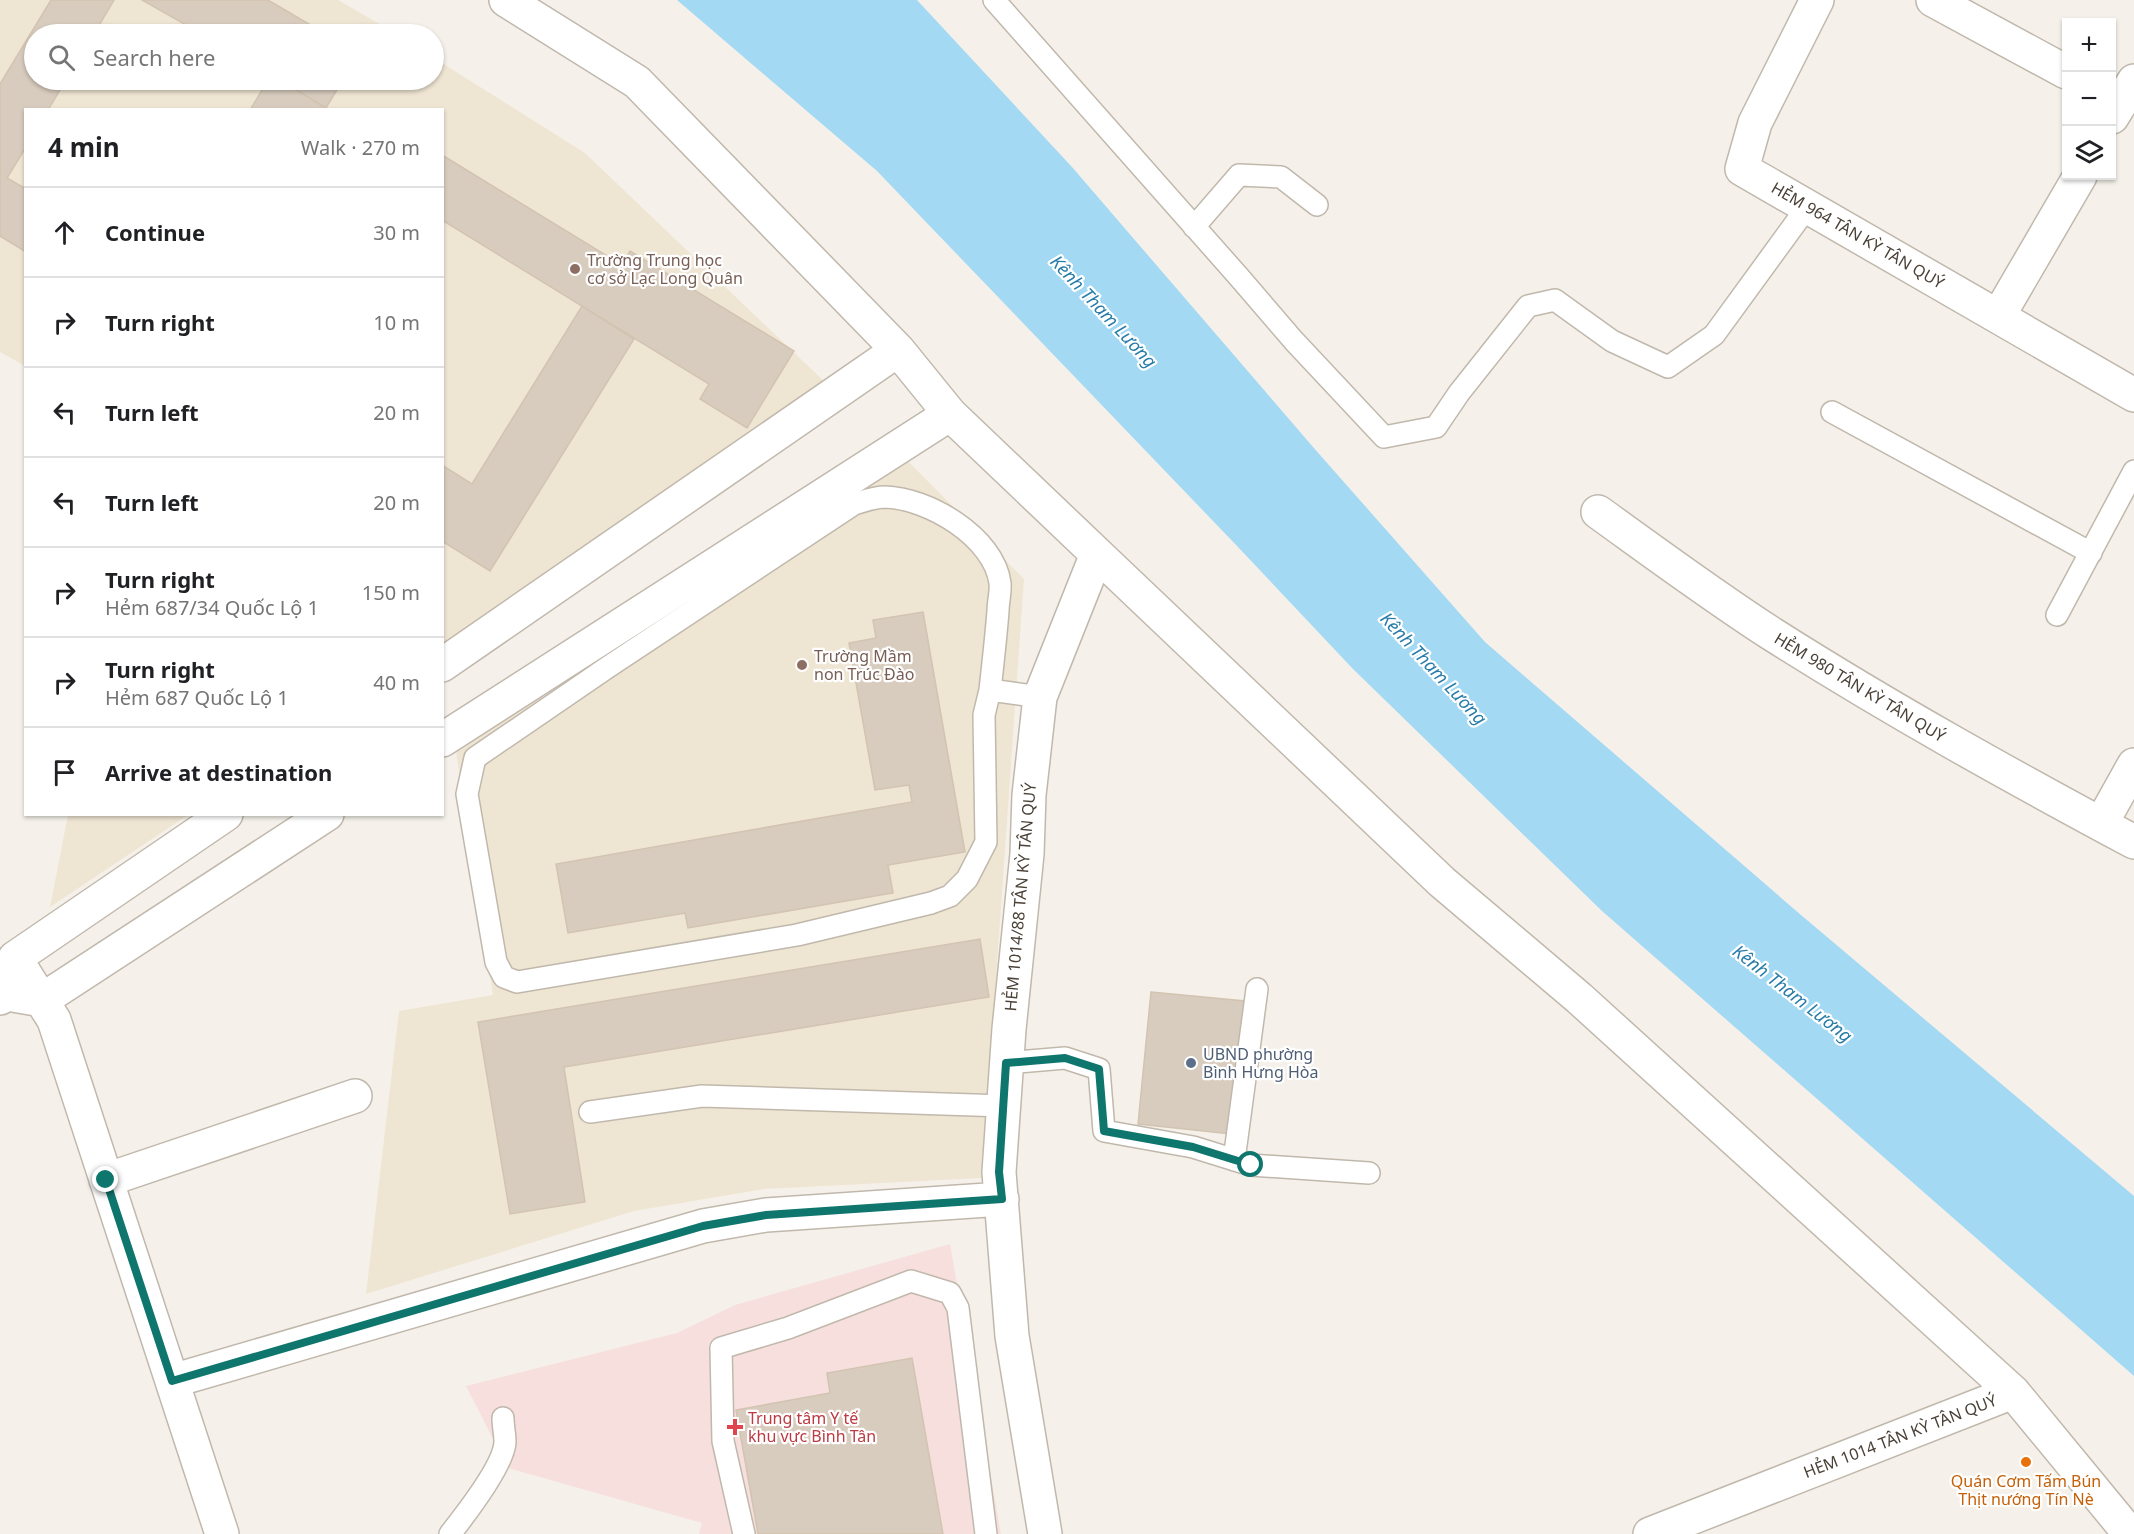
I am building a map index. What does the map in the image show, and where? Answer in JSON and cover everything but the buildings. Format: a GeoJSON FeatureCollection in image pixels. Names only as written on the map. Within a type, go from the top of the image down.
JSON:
{"type":"FeatureCollection","features":[{"type":"Feature","properties":{"kind":"street"},"geometry":{"type":"LineString","coordinates":[[506,0],[637,82],[898,350],[950,414],[1097,554],[1442,882],[1579,998],[2013,1392]]}},
{"type":"Feature","properties":{"kind":"street","name":"HẺM 964 TÂN KỲ TÂN QUÝ"},"geometry":{"type":"LineString","coordinates":[[1817,0],[1755,123],[1742,169],[1999,315],[2134,395]]}},
{"type":"Feature","properties":{"kind":"street"},"geometry":{"type":"LineString","coordinates":[[1933,0],[2062,69]]}},
{"type":"Feature","properties":{"kind":"street"},"geometry":{"type":"LineString","coordinates":[[1999,315],[2078,180]]}},
{"type":"Feature","properties":{"kind":"street"},"geometry":{"type":"LineString","coordinates":[[444,664],[898,350]]}},
{"type":"Feature","properties":{"kind":"street"},"geometry":{"type":"LineString","coordinates":[[444,739],[950,414]]}},
{"type":"Feature","properties":{"kind":"street","name":"HẺM 980 TÂN KỲ TÂN QUÝ"},"geometry":{"type":"LineString","coordinates":[[1598,512],[1676,569],[1781,640],[1922,726],[2134,842]]}},
{"type":"Feature","properties":{"kind":"street","name":"HẺM 1014/88 TÂN KỲ TÂN QUÝ"},"geometry":{"type":"LineString","coordinates":[[1045,1534],[1012,1336],[999,1172],[1006,1063],[1027,854],[1029,795],[1040,697],[1097,554]]}},
{"type":"Feature","properties":{"kind":"street"},"geometry":{"type":"LineString","coordinates":[[2101,824],[2134,765]]}},
{"type":"Feature","properties":{"kind":"street"},"geometry":{"type":"LineString","coordinates":[[223,816],[15,958],[4,996],[42,1000],[324,816]]}},
{"type":"Feature","properties":{"kind":"street"},"geometry":{"type":"LineString","coordinates":[[142,872],[173,914]]}},
{"type":"Feature","properties":{"kind":"street"},"geometry":{"type":"LineString","coordinates":[[15,958],[54,1020],[222,1534]]}},
{"type":"Feature","properties":{"kind":"street"},"geometry":{"type":"LineString","coordinates":[[106,1180],[355,1095]]}},
{"type":"Feature","properties":{"kind":"street"},"geometry":{"type":"LineString","coordinates":[[172,1381],[703,1226],[766,1215],[1002,1199]]}},
{"type":"Feature","properties":{"kind":"street","name":"HẺM 1014 TÂN KỲ TÂN QUÝ"},"geometry":{"type":"LineString","coordinates":[[1650,1534],[2013,1392],[2130,1534]]}},
{"type":"Feature","properties":{"kind":"lane"},"geometry":{"type":"LineString","coordinates":[[994,0],[1194,226],[1293,342],[1384,437],[1436,428],[1459,393],[1528,306],[1555,300],[1612,341],[1668,368],[1714,335],[1808,206]]}},
{"type":"Feature","properties":{"kind":"lane"},"geometry":{"type":"LineString","coordinates":[[1194,226],[1239,176],[1281,177],[1317,205]]}},
{"type":"Feature","properties":{"kind":"lane"},"geometry":{"type":"LineString","coordinates":[[1832,412],[2091,553]]}},
{"type":"Feature","properties":{"kind":"lane"},"geometry":{"type":"LineString","coordinates":[[2057,615],[2134,471]]}},
{"type":"Feature","properties":{"kind":"lane"},"geometry":{"type":"LineString","coordinates":[[886,497],[922,504],[954,521],[983,547],[1000,583],[990,690],[984,715],[986,842],[967,879],[950,896],[931,903],[797,935],[518,982],[504,976],[496,962],[467,794],[475,758],[854,504],[873,498],[886,497]]}},
{"type":"Feature","properties":{"kind":"lane"},"geometry":{"type":"LineString","coordinates":[[990,690],[1040,697]]}},
{"type":"Feature","properties":{"kind":"lane"},"geometry":{"type":"LineString","coordinates":[[1234,1160],[1257,989]]}},
{"type":"Feature","properties":{"kind":"lane"},"geometry":{"type":"LineString","coordinates":[[1006,1063],[1065,1058],[1099,1069],[1104,1131],[1193,1147],[1251,1165],[1369,1173]]}},
{"type":"Feature","properties":{"kind":"lane"},"geometry":{"type":"LineString","coordinates":[[590,1112],[702,1096],[1004,1106]]}},
{"type":"Feature","properties":{"kind":"lane"},"geometry":{"type":"LineString","coordinates":[[744,1534],[723,1441],[721,1348],[788,1328],[911,1281],[950,1293],[958,1308],[986,1534]]}},
{"type":"Feature","properties":{"kind":"lane"},"geometry":{"type":"LineString","coordinates":[[450,1534],[501,1458],[505,1443],[503,1418]]}},
{"type":"Feature","properties":{"kind":"shaded area","name":"Trường Trung học cơ sở Lạc Long Quân"},"geometry":{"type":"Polygon","coordinates":[[[0,0],[338,0],[380,24],[24,24],[24,90],[444,90],[444,64],[585,153],[828,385],[444,642],[444,108],[24,108],[24,365],[0,352],[0,0]]]}},
{"type":"Feature","properties":{"kind":"shaded area"},"geometry":{"type":"Polygon","coordinates":[[[901,454],[1024,579],[982,1178],[764,1189],[634,1211],[366,1294],[399,1011],[493,995],[456,751],[901,454]]]}},
{"type":"Feature","properties":{"kind":"shaded area"},"geometry":{"type":"Polygon","coordinates":[[[68,816],[186,816],[50,907],[68,816]]]}},
{"type":"Feature","properties":{"kind":"shaded area","name":"Trung tâm Y tế khu vực Bình Tân"},"geometry":{"type":"Polygon","coordinates":[[[950,1244],[1001,1534],[699,1534],[702,1523],[508,1468],[466,1386],[677,1333],[735,1305],[950,1244]]]}},
{"type":"Feature","properties":{"kind":"water","name":"Kênh Tham Lương"},"geometry":{"type":"Polygon","coordinates":[[[677,0],[917,0],[1072,167],[1313,447],[1485,642],[1801,915],[2134,1196],[2134,1376],[1602,911],[1353,669],[877,171],[677,0]]]}},
{"type":"Feature","properties":{"kind":"place","name":"Trường Trung học cơ sở Lạc Long Quân"},"geometry":{"type":"Point","coordinates":[575,269]}},
{"type":"Feature","properties":{"kind":"place","name":"Trường Mầm non Trúc Đào"},"geometry":{"type":"Point","coordinates":[802,665]}},
{"type":"Feature","properties":{"kind":"place","name":"UBND phường Bình Hưng Hòa"},"geometry":{"type":"Point","coordinates":[1191,1063]}},
{"type":"Feature","properties":{"kind":"place","name":"Trung tâm Y tế khu vực Bình Tân"},"geometry":{"type":"Point","coordinates":[735,1427]}},
{"type":"Feature","properties":{"kind":"place","name":"Quán Cơm Tấm Bún Thịt nướng Tín Nè"},"geometry":{"type":"Point","coordinates":[2026,1462]}},
{"type":"Feature","properties":{"kind":"route"},"geometry":{"type":"LineString","coordinates":[[106,1180],[172,1381],[703,1226],[766,1215],[1002,1199],[999,1172],[1006,1063],[1065,1058],[1099,1069],[1104,1131],[1193,1147],[1251,1165]]}}]}
